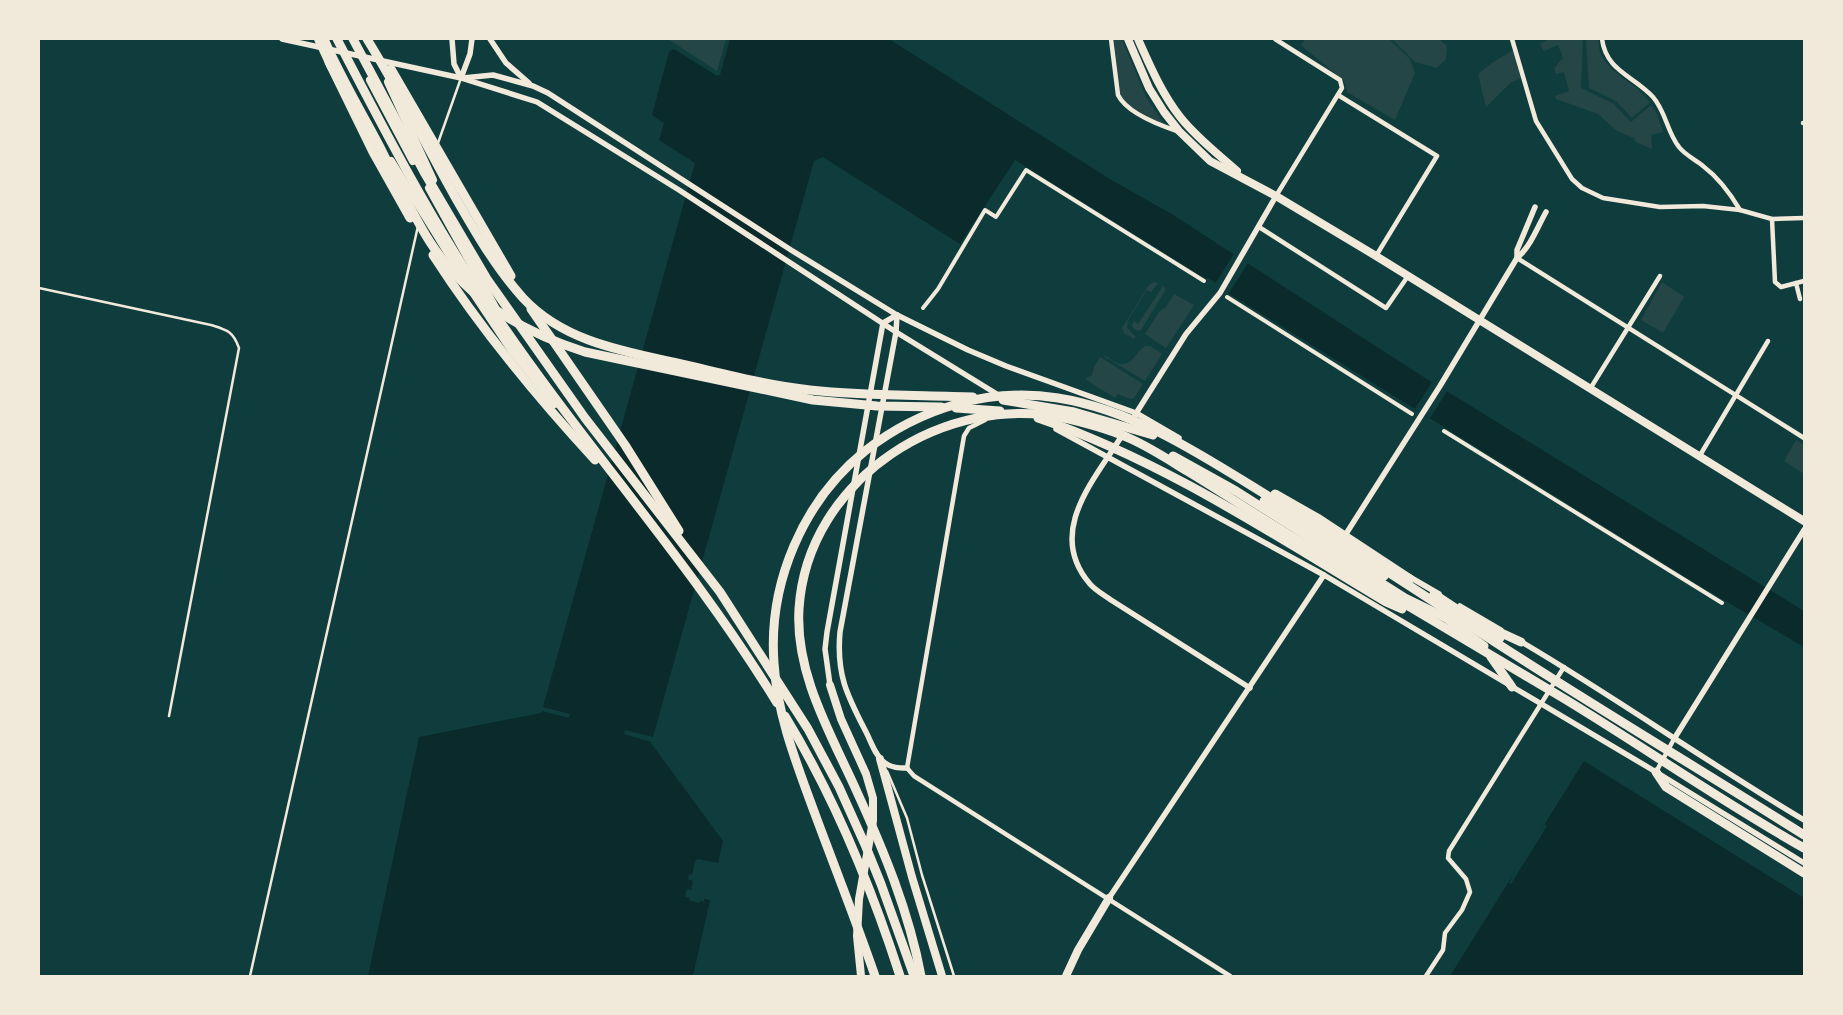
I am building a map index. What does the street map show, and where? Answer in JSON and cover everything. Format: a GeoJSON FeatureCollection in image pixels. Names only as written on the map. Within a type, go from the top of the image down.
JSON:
{"type":"FeatureCollection","features":[{"type":"Feature","properties":{"kind":"highway"},"geometry":{"type":"LineString","coordinates":[[324,39],[414,214],[431,243],[453,272],[473,292],[504,316],[530,331],[585,352],[813,400],[869,405],[990,409],[1038,418],[1120,450],[1190,486],[1386,602],[1452,632]]}},
{"type":"Feature","properties":{"kind":"highway"},"geometry":{"type":"LineString","coordinates":[[337,39],[409,175],[475,285],[533,370],[740,645],[768,689],[808,756],[842,824],[879,913],[899,976]]}},
{"type":"Feature","properties":{"kind":"highway"},"geometry":{"type":"LineString","coordinates":[[353,39],[424,172],[492,287],[585,418],[720,592],[769,666],[822,755],[866,847],[882,884],[914,976]]}},
{"type":"Feature","properties":{"kind":"highway"},"geometry":{"type":"LineString","coordinates":[[368,39],[461,208],[496,265],[524,299],[541,314],[563,328],[586,340],[626,352],[773,384],[844,393],[988,398],[1026,403],[1074,412],[1151,434],[1186,447],[1232,469],[1319,520],[1482,625],[1533,665]]}},
{"type":"Feature","properties":{"kind":"highway"},"geometry":{"type":"LineString","coordinates":[[373,39],[539,323],[625,445],[700,565]]}},
{"type":"Feature","properties":{"kind":"highway"},"geometry":{"type":"LineString","coordinates":[[328,62],[394,193],[457,291],[501,350],[562,424],[631,498]]}},
{"type":"Feature","properties":{"kind":"highway"},"geometry":{"type":"LineString","coordinates":[[875,976],[791,749],[780,704],[774,664],[774,623],[779,594],[793,548],[821,497],[854,461],[887,435],[936,410],[973,400],[1026,395],[1074,401],[1117,414],[1162,435],[1225,469],[1804,835]]}},
{"type":"Feature","properties":{"kind":"highway"},"geometry":{"type":"LineString","coordinates":[[920,976],[910,930],[882,849],[823,717],[807,675],[800,643],[798,611],[810,554],[833,510],[866,473],[893,452],[938,429],[955,422],[990,415],[1032,414],[1070,419],[1134,440],[1182,460],[1236,491],[1405,598],[1446,618],[1482,644],[1512,688]]}},
{"type":"Feature","properties":{"kind":"highway"},"geometry":{"type":"LineString","coordinates":[[1117,414],[1174,445],[1410,592],[1522,642]]}},
{"type":"Feature","properties":{"kind":"highway"},"geometry":{"type":"LineString","coordinates":[[1134,440],[1228,495],[1299,541],[1563,698],[1804,848]]}},
{"type":"Feature","properties":{"kind":"highway"},"geometry":{"type":"LineString","coordinates":[[1656,772],[1666,786],[1804,873]]}},
{"type":"Feature","properties":{"kind":"main road"},"geometry":{"type":"LineString","coordinates":[[318,39],[328,62],[493,324],[532,377],[563,413]]}},
{"type":"Feature","properties":{"kind":"main road"},"geometry":{"type":"LineString","coordinates":[[341,39],[405,159],[491,311],[512,344],[712,611],[742,653],[789,727],[849,846],[899,976]]}},
{"type":"Feature","properties":{"kind":"main road"},"geometry":{"type":"LineString","coordinates":[[349,39],[406,148],[472,267],[517,342],[723,616],[794,725],[829,790],[854,844],[880,908],[899,976]]}},
{"type":"Feature","properties":{"kind":"main road"},"geometry":{"type":"LineString","coordinates":[[368,39],[472,267]]}},
{"type":"Feature","properties":{"kind":"main road"},"geometry":{"type":"LineString","coordinates":[[1128,39],[1149,88],[1179,131],[1210,161],[1276,196],[1376,256],[1804,521]]}},
{"type":"Feature","properties":{"kind":"main road"},"geometry":{"type":"LineString","coordinates":[[1138,39],[1153,73],[1181,118],[1199,138],[1247,180]]}},
{"type":"Feature","properties":{"kind":"main road"},"geometry":{"type":"LineString","coordinates":[[830,685],[841,719],[870,786],[874,810],[859,899],[857,936],[861,976]]}},
{"type":"Feature","properties":{"kind":"main road"},"geometry":{"type":"LineString","coordinates":[[880,759],[912,877],[942,976]]}},
{"type":"Feature","properties":{"kind":"main road"},"geometry":{"type":"LineString","coordinates":[[1066,976],[1087,933],[1109,898]]}},
{"type":"Feature","properties":{"kind":"street"},"geometry":{"type":"LineString","coordinates":[[282,39],[461,78],[538,102],[679,190],[896,332],[1010,402],[1108,458],[1324,575],[1656,772],[1804,863]]}},
{"type":"Feature","properties":{"kind":"street"},"geometry":{"type":"LineString","coordinates":[[452,39],[454,64],[461,78]]}},
{"type":"Feature","properties":{"kind":"street"},"geometry":{"type":"LineString","coordinates":[[461,78],[470,54],[472,39]]}},
{"type":"Feature","properties":{"kind":"street"},"geometry":{"type":"LineString","coordinates":[[490,39],[506,63],[533,86]]}},
{"type":"Feature","properties":{"kind":"street"},"geometry":{"type":"LineString","coordinates":[[1111,39],[1118,95],[1121,101],[1125,106],[1158,124],[1179,131]]}},
{"type":"Feature","properties":{"kind":"street"},"geometry":{"type":"LineString","coordinates":[[1250,688],[1091,586],[1079,570],[1073,552],[1072,538],[1074,518],[1081,500],[1186,334],[1222,289],[1342,88],[1340,80],[1275,39]]}},
{"type":"Feature","properties":{"kind":"street"},"geometry":{"type":"LineString","coordinates":[[1512,39],[1536,121],[1577,185],[1603,198],[1660,207],[1703,206],[1740,210],[1772,219],[1804,218]]}},
{"type":"Feature","properties":{"kind":"street"},"geometry":{"type":"LineString","coordinates":[[1602,39],[1604,52],[1611,62],[1654,98],[1661,108],[1674,141],[1681,150],[1723,184],[1740,210]]}},
{"type":"Feature","properties":{"kind":"street"},"geometry":{"type":"LineString","coordinates":[[461,78],[493,75],[533,86],[560,100],[791,250],[897,314],[968,350],[1006,366],[1136,413],[1343,539],[1564,667],[1674,739],[1804,820]]}},
{"type":"Feature","properties":{"kind":"street"},"geometry":{"type":"LineString","coordinates":[[1338,95],[1437,156],[1376,256]]}},
{"type":"Feature","properties":{"kind":"street"},"geometry":{"type":"LineString","coordinates":[[923,308],[938,289],[985,210],[996,217],[1026,170],[1204,281]]}},
{"type":"Feature","properties":{"kind":"street"},"geometry":{"type":"LineString","coordinates":[[1516,258],[1517,250],[1535,207]]}},
{"type":"Feature","properties":{"kind":"street"},"geometry":{"type":"LineString","coordinates":[[1343,539],[1423,414],[1516,258],[1524,252],[1531,241],[1546,212]]}},
{"type":"Feature","properties":{"kind":"street"},"geometry":{"type":"LineString","coordinates":[[1772,219],[1775,282],[1781,286],[1804,281]]}},
{"type":"Feature","properties":{"kind":"street"},"geometry":{"type":"LineString","coordinates":[[1259,227],[1386,308],[1408,276]]}},
{"type":"Feature","properties":{"kind":"street"},"geometry":{"type":"LineString","coordinates":[[1516,258],[1804,438]]}},
{"type":"Feature","properties":{"kind":"street"},"geometry":{"type":"LineString","coordinates":[[1590,389],[1660,276]]}},
{"type":"Feature","properties":{"kind":"street"},"geometry":{"type":"LineString","coordinates":[[1796,283],[1800,299]]}},
{"type":"Feature","properties":{"kind":"street"},"geometry":{"type":"LineString","coordinates":[[1227,297],[1412,414]]}},
{"type":"Feature","properties":{"kind":"street"},"geometry":{"type":"LineString","coordinates":[[830,685],[825,649],[827,632],[883,323],[897,314]]}},
{"type":"Feature","properties":{"kind":"street"},"geometry":{"type":"LineString","coordinates":[[897,314],[896,332],[838,650],[841,675],[849,698],[880,759],[893,767],[907,768],[914,776],[1230,976]]}},
{"type":"Feature","properties":{"kind":"street"},"geometry":{"type":"LineString","coordinates":[[1699,456],[1768,341]]}},
{"type":"Feature","properties":{"kind":"street"},"geometry":{"type":"LineString","coordinates":[[907,768],[964,436],[972,426],[1000,414],[1010,402]]}},
{"type":"Feature","properties":{"kind":"street"},"geometry":{"type":"LineString","coordinates":[[1444,431],[1722,603]]}},
{"type":"Feature","properties":{"kind":"street"},"geometry":{"type":"LineString","coordinates":[[1656,772],[1674,739],[1804,530]]}},
{"type":"Feature","properties":{"kind":"street"},"geometry":{"type":"LineString","coordinates":[[1109,898],[1324,575]]}},
{"type":"Feature","properties":{"kind":"street"},"geometry":{"type":"LineString","coordinates":[[1426,976],[1443,950],[1446,932],[1462,910],[1470,892],[1466,880],[1448,858],[1449,851],[1564,667]]}},
{"type":"Feature","properties":{"kind":"lane"},"geometry":{"type":"LineString","coordinates":[[250,976],[437,146],[461,78]]}},
{"type":"Feature","properties":{"kind":"lane"},"geometry":{"type":"LineString","coordinates":[[39,288],[226,329],[235,336],[239,348],[169,716]]}},
{"type":"Feature","properties":{"kind":"lane"},"geometry":{"type":"LineString","coordinates":[[880,759],[890,777],[907,818],[920,868],[954,976]]}},
{"type":"Feature","properties":{"kind":"shaded area"},"geometry":{"type":"Polygon","coordinates":[[[668,39],[726,39],[717,71],[668,39]]]}},
{"type":"Feature","properties":{"kind":"shaded area"},"geometry":{"type":"Polygon","coordinates":[[[730,39],[889,39],[1113,181],[1170,213],[1422,376],[1804,611],[1804,647],[1695,583],[1228,293],[1229,291],[1208,278],[1206,279],[1015,160],[960,244],[823,157],[814,161],[653,737],[625,730],[624,734],[651,742],[723,841],[718,863],[698,859],[695,861],[692,875],[689,874],[688,879],[693,881],[691,890],[687,889],[685,897],[699,903],[700,901],[704,902],[704,899],[710,900],[693,976],[368,976],[419,737],[541,713],[542,711],[569,718],[570,714],[543,707],[695,163],[659,140],[664,123],[652,115],[669,52],[674,49],[717,76],[720,75],[730,39]]]}},
{"type":"Feature","properties":{"kind":"shaded area"},"geometry":{"type":"Polygon","coordinates":[[[1114,39],[1122,39],[1146,97],[1166,127],[1125,103],[1119,92],[1114,39]]]}},
{"type":"Feature","properties":{"kind":"shaded area"},"geometry":{"type":"Polygon","coordinates":[[[1305,39],[1389,39],[1410,59],[1415,73],[1395,120],[1347,92],[1344,81],[1301,45],[1305,39]]]}},
{"type":"Feature","properties":{"kind":"shaded area"},"geometry":{"type":"Polygon","coordinates":[[[1392,39],[1439,39],[1447,46],[1446,59],[1437,68],[1415,62],[1392,39]]]}},
{"type":"Feature","properties":{"kind":"shaded area"},"geometry":{"type":"Polygon","coordinates":[[[1549,39],[1581,39],[1583,41],[1581,88],[1614,104],[1631,122],[1651,105],[1656,112],[1663,132],[1651,135],[1652,149],[1636,142],[1634,138],[1617,131],[1598,114],[1556,99],[1555,96],[1569,91],[1564,72],[1556,74],[1554,68],[1563,58],[1558,45],[1544,51],[1540,44],[1549,39]]]}},
{"type":"Feature","properties":{"kind":"shaded area"},"geometry":{"type":"Polygon","coordinates":[[[1598,39],[1600,52],[1606,63],[1637,88],[1650,102],[1632,118],[1616,101],[1589,88],[1586,40],[1598,39]]]}},
{"type":"Feature","properties":{"kind":"shaded area"},"geometry":{"type":"Polygon","coordinates":[[[1513,50],[1521,78],[1510,83],[1486,107],[1478,74],[1513,50]]]}},
{"type":"Feature","properties":{"kind":"shaded area"},"geometry":{"type":"Polygon","coordinates":[[[1154,282],[1158,283],[1151,292],[1147,290],[1128,320],[1127,328],[1136,337],[1134,339],[1124,333],[1122,328],[1149,285],[1154,282]]]}},
{"type":"Feature","properties":{"kind":"shaded area"},"geometry":{"type":"Polygon","coordinates":[[[1662,282],[1684,297],[1663,333],[1641,320],[1662,282]]]}},
{"type":"Feature","properties":{"kind":"shaded area"},"geometry":{"type":"Polygon","coordinates":[[[1163,286],[1166,289],[1141,330],[1138,331],[1133,328],[1134,321],[1138,324],[1163,286]]]}},
{"type":"Feature","properties":{"kind":"shaded area"},"geometry":{"type":"Polygon","coordinates":[[[1174,294],[1194,305],[1166,348],[1145,334],[1159,312],[1166,307],[1174,294]]]}},
{"type":"Feature","properties":{"kind":"shaded area"},"geometry":{"type":"Polygon","coordinates":[[[1145,346],[1150,346],[1162,354],[1145,381],[1102,355],[1117,363],[1124,364],[1131,361],[1145,346]]]}},
{"type":"Feature","properties":{"kind":"shaded area"},"geometry":{"type":"Polygon","coordinates":[[[1100,357],[1143,384],[1134,398],[1130,399],[1118,394],[1115,398],[1085,379],[1092,375],[1100,357]]]}},
{"type":"Feature","properties":{"kind":"shaded area"},"geometry":{"type":"Polygon","coordinates":[[[1796,440],[1804,445],[1804,474],[1784,461],[1796,440]]]}},
{"type":"Feature","properties":{"kind":"shaded area"},"geometry":{"type":"Polygon","coordinates":[[[1584,761],[1804,898],[1804,976],[1450,976],[1584,761]]]}},
{"type":"Feature","properties":{"kind":"pier"},"geometry":{"type":"Polygon","coordinates":[[[1234,254],[1248,263],[1229,293],[1215,284],[1234,254]]]}},
{"type":"Feature","properties":{"kind":"pier"},"geometry":{"type":"Polygon","coordinates":[[[1432,382],[1447,391],[1430,418],[1415,409],[1432,382]]]}},
{"type":"Feature","properties":{"kind":"pier"},"geometry":{"type":"Polygon","coordinates":[[[1545,824],[1547,826],[1511,884],[1509,883],[1519,864],[1545,824]]]}}]}
